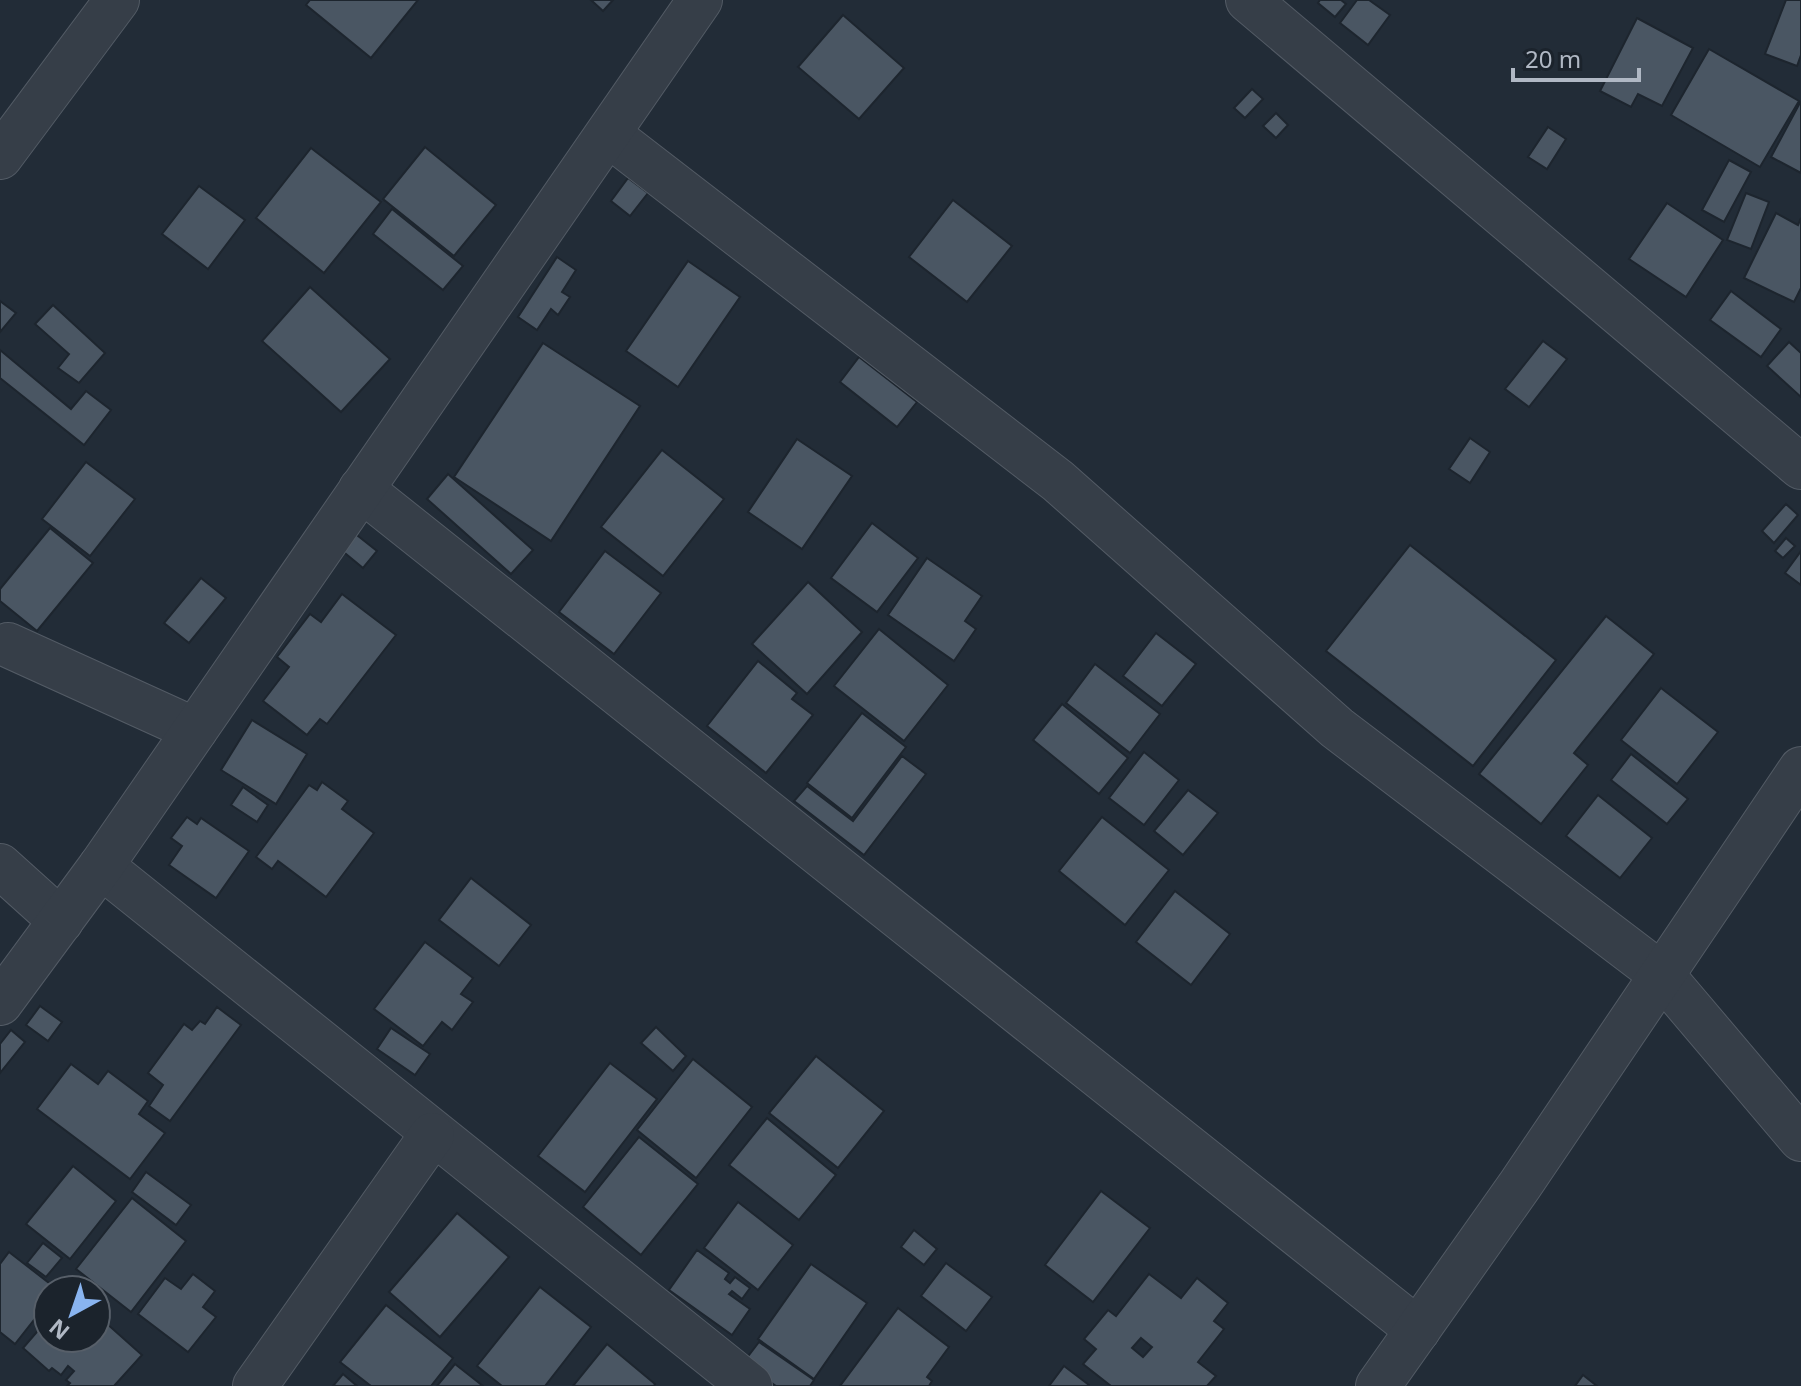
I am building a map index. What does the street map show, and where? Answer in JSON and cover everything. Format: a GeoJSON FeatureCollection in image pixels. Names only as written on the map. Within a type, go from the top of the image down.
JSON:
{"type":"FeatureCollection","features":[{"type":"Feature","properties":{"kind":"street"},"geometry":{"type":"LineString","coordinates":[[0,157],[117,0]]}},
{"type":"Feature","properties":{"kind":"street"},"geometry":{"type":"LineString","coordinates":[[0,1003],[101,866],[700,0]]}},
{"type":"Feature","properties":{"kind":"street"},"geometry":{"type":"LineString","coordinates":[[1248,0],[1801,467]]}},
{"type":"Feature","properties":{"kind":"street"},"geometry":{"type":"LineString","coordinates":[[608,134],[1058,481],[1337,728],[1662,975],[1801,1139]]}},
{"type":"Feature","properties":{"kind":"street"},"geometry":{"type":"LineString","coordinates":[[361,489],[1418,1330]]}},
{"type":"Feature","properties":{"kind":"street"},"geometry":{"type":"LineString","coordinates":[[8,645],[195,730]]}},
{"type":"Feature","properties":{"kind":"street"},"geometry":{"type":"LineString","coordinates":[[1378,1386],[1801,769]]}},
{"type":"Feature","properties":{"kind":"street"},"geometry":{"type":"LineString","coordinates":[[0,866],[61,921]]}},
{"type":"Feature","properties":{"kind":"street"},"geometry":{"type":"LineString","coordinates":[[101,866],[432,1135],[750,1386]]}},
{"type":"Feature","properties":{"kind":"street"},"geometry":{"type":"LineString","coordinates":[[255,1386],[432,1135]]}},
{"type":"Feature","properties":{"kind":"building"},"geometry":{"type":"Polygon","coordinates":[[[310,0],[418,0],[371,58],[306,5],[310,0]]]}},
{"type":"Feature","properties":{"kind":"building"},"geometry":{"type":"Polygon","coordinates":[[[591,0],[613,0],[603,11],[591,0]]]}},
{"type":"Feature","properties":{"kind":"building"},"geometry":{"type":"Polygon","coordinates":[[[1320,0],[1341,0],[1346,4],[1335,17],[1318,3],[1320,0]]]}},
{"type":"Feature","properties":{"kind":"building"},"geometry":{"type":"Polygon","coordinates":[[[1357,0],[1369,0],[1390,15],[1368,45],[1340,23],[1357,0]]]}},
{"type":"Feature","properties":{"kind":"building"},"geometry":{"type":"Polygon","coordinates":[[[1786,0],[1801,0],[1801,55],[1797,66],[1765,54],[1786,0]]]}},
{"type":"Feature","properties":{"kind":"building"},"geometry":{"type":"Polygon","coordinates":[[[843,15],[904,68],[859,119],[798,67],[843,15]]]}},
{"type":"Feature","properties":{"kind":"building"},"geometry":{"type":"Polygon","coordinates":[[[1637,18],[1693,48],[1662,106],[1638,94],[1631,107],[1600,91],[1637,18]]]}},
{"type":"Feature","properties":{"kind":"building"},"geometry":{"type":"Polygon","coordinates":[[[1709,49],[1799,101],[1760,167],[1671,115],[1709,49]]]}},
{"type":"Feature","properties":{"kind":"building"},"geometry":{"type":"Polygon","coordinates":[[[1252,89],[1263,99],[1245,118],[1234,108],[1252,89]]]}},
{"type":"Feature","properties":{"kind":"building"},"geometry":{"type":"Polygon","coordinates":[[[1801,101],[1801,173],[1771,157],[1801,101]]]}},
{"type":"Feature","properties":{"kind":"building"},"geometry":{"type":"Polygon","coordinates":[[[1276,113],[1288,125],[1276,138],[1263,126],[1276,113]]]}},
{"type":"Feature","properties":{"kind":"building"},"geometry":{"type":"Polygon","coordinates":[[[1548,127],[1566,139],[1547,169],[1528,157],[1548,127]]]}},
{"type":"Feature","properties":{"kind":"building"},"geometry":{"type":"Polygon","coordinates":[[[425,147],[496,205],[454,256],[383,199],[425,147]]]}},
{"type":"Feature","properties":{"kind":"building"},"geometry":{"type":"Polygon","coordinates":[[[311,148],[381,202],[324,273],[256,218],[311,148]]]}},
{"type":"Feature","properties":{"kind":"building"},"geometry":{"type":"Polygon","coordinates":[[[1729,160],[1751,172],[1724,222],[1702,210],[1729,160]]]}},
{"type":"Feature","properties":{"kind":"building"},"geometry":{"type":"Polygon","coordinates":[[[628,178],[648,193],[630,216],[611,201],[628,178]]]}},
{"type":"Feature","properties":{"kind":"building"},"geometry":{"type":"Polygon","coordinates":[[[199,186],[245,220],[208,269],[162,234],[199,186]]]}},
{"type":"Feature","properties":{"kind":"building"},"geometry":{"type":"Polygon","coordinates":[[[1746,193],[1769,202],[1751,249],[1727,240],[1746,193]]]}},
{"type":"Feature","properties":{"kind":"building"},"geometry":{"type":"Polygon","coordinates":[[[953,200],[1012,246],[967,302],[909,257],[953,200]]]}},
{"type":"Feature","properties":{"kind":"building"},"geometry":{"type":"Polygon","coordinates":[[[1667,203],[1723,240],[1686,297],[1629,259],[1667,203]]]}},
{"type":"Feature","properties":{"kind":"building"},"geometry":{"type":"Polygon","coordinates":[[[392,209],[463,266],[443,290],[373,234],[392,209]]]}},
{"type":"Feature","properties":{"kind":"building"},"geometry":{"type":"Polygon","coordinates":[[[1776,213],[1798,225],[1801,218],[1801,288],[1794,302],[1744,278],[1776,213]]]}},
{"type":"Feature","properties":{"kind":"building"},"geometry":{"type":"Polygon","coordinates":[[[557,257],[576,270],[562,292],[570,297],[558,315],[551,309],[537,330],[518,317],[557,257]]]}},
{"type":"Feature","properties":{"kind":"building"},"geometry":{"type":"Polygon","coordinates":[[[688,261],[740,297],[678,387],[626,351],[688,261]]]}},
{"type":"Feature","properties":{"kind":"building"},"geometry":{"type":"Polygon","coordinates":[[[310,287],[390,359],[341,412],[262,341],[310,287]]]}},
{"type":"Feature","properties":{"kind":"building"},"geometry":{"type":"Polygon","coordinates":[[[1731,291],[1781,329],[1761,357],[1710,320],[1731,291]]]}},
{"type":"Feature","properties":{"kind":"building"},"geometry":{"type":"Polygon","coordinates":[[[0,301],[16,313],[0,332],[0,301]]]}},
{"type":"Feature","properties":{"kind":"building"},"geometry":{"type":"Polygon","coordinates":[[[53,305],[105,353],[79,383],[58,368],[69,354],[35,324],[53,305]]]}},
{"type":"Feature","properties":{"kind":"building"},"geometry":{"type":"Polygon","coordinates":[[[1543,341],[1567,359],[1529,407],[1505,389],[1543,341]]]}},
{"type":"Feature","properties":{"kind":"building"},"geometry":{"type":"Polygon","coordinates":[[[1789,342],[1801,353],[1801,397],[1767,366],[1789,342]]]}},
{"type":"Feature","properties":{"kind":"building"},"geometry":{"type":"Polygon","coordinates":[[[543,343],[640,406],[551,541],[454,477],[543,343]]]}},
{"type":"Feature","properties":{"kind":"building"},"geometry":{"type":"Polygon","coordinates":[[[0,350],[71,409],[86,391],[111,410],[84,445],[0,378],[0,350]]]}},
{"type":"Feature","properties":{"kind":"building"},"geometry":{"type":"Polygon","coordinates":[[[859,357],[917,402],[897,427],[840,382],[859,357]]]}},
{"type":"Feature","properties":{"kind":"building"},"geometry":{"type":"Polygon","coordinates":[[[1470,438],[1490,452],[1470,483],[1449,469],[1470,438]]]}},
{"type":"Feature","properties":{"kind":"building"},"geometry":{"type":"Polygon","coordinates":[[[797,439],[852,476],[802,549],[748,512],[797,439]]]}},
{"type":"Feature","properties":{"kind":"building"},"geometry":{"type":"Polygon","coordinates":[[[662,450],[724,499],[663,576],[601,527],[662,450]]]}},
{"type":"Feature","properties":{"kind":"building"},"geometry":{"type":"Polygon","coordinates":[[[86,462],[135,499],[90,556],[42,519],[86,462]]]}},
{"type":"Feature","properties":{"kind":"building"},"geometry":{"type":"Polygon","coordinates":[[[448,474],[533,550],[511,574],[427,499],[448,474]]]}},
{"type":"Feature","properties":{"kind":"building"},"geometry":{"type":"Polygon","coordinates":[[[1786,504],[1798,515],[1774,543],[1762,531],[1786,504]]]}},
{"type":"Feature","properties":{"kind":"building"},"geometry":{"type":"Polygon","coordinates":[[[872,523],[918,558],[877,612],[831,578],[872,523]]]}},
{"type":"Feature","properties":{"kind":"building"},"geometry":{"type":"Polygon","coordinates":[[[50,528],[93,563],[37,631],[0,601],[0,589],[50,528]]]}},
{"type":"Feature","properties":{"kind":"building"},"geometry":{"type":"Polygon","coordinates":[[[353,532],[377,551],[363,568],[340,549],[353,532]]]}},
{"type":"Feature","properties":{"kind":"building"},"geometry":{"type":"Polygon","coordinates":[[[1786,538],[1795,546],[1783,558],[1775,551],[1786,538]]]}},
{"type":"Feature","properties":{"kind":"building"},"geometry":{"type":"Polygon","coordinates":[[[1410,545],[1556,660],[1473,766],[1326,651],[1410,545]]]}},
{"type":"Feature","properties":{"kind":"building"},"geometry":{"type":"Polygon","coordinates":[[[605,551],[661,593],[614,654],[559,612],[605,551]]]}},
{"type":"Feature","properties":{"kind":"building"},"geometry":{"type":"Polygon","coordinates":[[[1801,551],[1801,585],[1785,573],[1801,551]]]}},
{"type":"Feature","properties":{"kind":"building"},"geometry":{"type":"Polygon","coordinates":[[[927,558],[982,596],[965,621],[976,629],[954,661],[888,615],[927,558]]]}},
{"type":"Feature","properties":{"kind":"building"},"geometry":{"type":"Polygon","coordinates":[[[201,578],[226,598],[189,643],[164,623],[201,578]]]}},
{"type":"Feature","properties":{"kind":"building"},"geometry":{"type":"Polygon","coordinates":[[[808,582],[862,632],[807,694],[752,644],[808,582]]]}},
{"type":"Feature","properties":{"kind":"building"},"geometry":{"type":"Polygon","coordinates":[[[342,594],[396,635],[327,724],[320,719],[307,735],[263,701],[289,667],[277,657],[310,614],[321,622],[342,594]]]}},
{"type":"Feature","properties":{"kind":"building"},"geometry":{"type":"Polygon","coordinates":[[[1606,616],[1654,654],[1574,753],[1588,765],[1541,824],[1479,774],[1606,616]]]}},
{"type":"Feature","properties":{"kind":"building"},"geometry":{"type":"Polygon","coordinates":[[[879,629],[948,685],[904,741],[834,686],[879,629]]]}},
{"type":"Feature","properties":{"kind":"building"},"geometry":{"type":"Polygon","coordinates":[[[1156,633],[1196,664],[1162,706],[1123,676],[1156,633]]]}},
{"type":"Feature","properties":{"kind":"building"},"geometry":{"type":"Polygon","coordinates":[[[758,661],[797,693],[792,699],[813,715],[766,773],[707,726],[758,661]]]}},
{"type":"Feature","properties":{"kind":"building"},"geometry":{"type":"Polygon","coordinates":[[[1095,664],[1160,714],[1130,753],[1066,703],[1095,664]]]}},
{"type":"Feature","properties":{"kind":"building"},"geometry":{"type":"Polygon","coordinates":[[[1661,688],[1718,732],[1677,784],[1621,740],[1661,688]]]}},
{"type":"Feature","properties":{"kind":"building"},"geometry":{"type":"Polygon","coordinates":[[[1062,704],[1128,758],[1099,794],[1033,740],[1062,704]]]}},
{"type":"Feature","properties":{"kind":"building"},"geometry":{"type":"Polygon","coordinates":[[[862,713],[906,747],[852,818],[807,783],[862,713]]]}},
{"type":"Feature","properties":{"kind":"building"},"geometry":{"type":"Polygon","coordinates":[[[252,720],[307,754],[276,804],[221,770],[252,720]]]}},
{"type":"Feature","properties":{"kind":"building"},"geometry":{"type":"Polygon","coordinates":[[[1144,752],[1179,780],[1144,825],[1109,798],[1144,752]]]}},
{"type":"Feature","properties":{"kind":"building"},"geometry":{"type":"Polygon","coordinates":[[[1631,754],[1688,799],[1667,824],[1611,780],[1631,754]]]}},
{"type":"Feature","properties":{"kind":"building"},"geometry":{"type":"Polygon","coordinates":[[[902,756],[926,774],[864,855],[794,801],[807,786],[853,821],[902,756]]]}},
{"type":"Feature","properties":{"kind":"building"},"geometry":{"type":"Polygon","coordinates":[[[322,782],[348,801],[342,809],[374,833],[326,897],[278,861],[272,869],[256,857],[309,785],[317,790],[322,782]]]}},
{"type":"Feature","properties":{"kind":"building"},"geometry":{"type":"Polygon","coordinates":[[[243,787],[268,805],[257,822],[231,805],[243,787]]]}},
{"type":"Feature","properties":{"kind":"building"},"geometry":{"type":"Polygon","coordinates":[[[1188,790],[1218,813],[1183,855],[1154,831],[1188,790]]]}},
{"type":"Feature","properties":{"kind":"building"},"geometry":{"type":"Polygon","coordinates":[[[1598,795],[1652,838],[1620,878],[1566,836],[1598,795]]]}},
{"type":"Feature","properties":{"kind":"building"},"geometry":{"type":"Polygon","coordinates":[[[187,817],[197,824],[201,818],[249,851],[216,898],[169,865],[182,846],[171,838],[187,817]]]}},
{"type":"Feature","properties":{"kind":"building"},"geometry":{"type":"Polygon","coordinates":[[[1102,817],[1169,870],[1125,925],[1059,871],[1102,817]]]}},
{"type":"Feature","properties":{"kind":"building"},"geometry":{"type":"Polygon","coordinates":[[[471,878],[531,925],[499,966],[439,920],[471,878]]]}},
{"type":"Feature","properties":{"kind":"building"},"geometry":{"type":"Polygon","coordinates":[[[1175,891],[1230,934],[1191,985],[1136,942],[1175,891]]]}},
{"type":"Feature","properties":{"kind":"building"},"geometry":{"type":"Polygon","coordinates":[[[425,942],[473,978],[461,994],[473,1002],[452,1030],[442,1022],[423,1046],[374,1009],[425,942]]]}},
{"type":"Feature","properties":{"kind":"building"},"geometry":{"type":"Polygon","coordinates":[[[40,1006],[62,1022],[48,1041],[26,1025],[40,1006]]]}},
{"type":"Feature","properties":{"kind":"building"},"geometry":{"type":"Polygon","coordinates":[[[217,1007],[241,1025],[170,1121],[149,1106],[163,1085],[148,1073],[184,1024],[192,1030],[200,1021],[205,1024],[217,1007]]]}},
{"type":"Feature","properties":{"kind":"building"},"geometry":{"type":"Polygon","coordinates":[[[656,1027],[686,1056],[673,1071],[641,1043],[656,1027]]]}},
{"type":"Feature","properties":{"kind":"building"},"geometry":{"type":"Polygon","coordinates":[[[391,1028],[430,1054],[415,1075],[377,1049],[391,1028]]]}},
{"type":"Feature","properties":{"kind":"building"},"geometry":{"type":"Polygon","coordinates":[[[11,1030],[25,1042],[0,1073],[0,1044],[11,1030]]]}},
{"type":"Feature","properties":{"kind":"building"},"geometry":{"type":"Polygon","coordinates":[[[816,1056],[884,1111],[838,1168],[769,1113],[816,1056]]]}},
{"type":"Feature","properties":{"kind":"building"},"geometry":{"type":"Polygon","coordinates":[[[693,1059],[752,1107],[696,1178],[637,1130],[693,1059]]]}},
{"type":"Feature","properties":{"kind":"building"},"geometry":{"type":"Polygon","coordinates":[[[610,1063],[657,1099],[585,1192],[538,1156],[610,1063]]]}},
{"type":"Feature","properties":{"kind":"building"},"geometry":{"type":"Polygon","coordinates":[[[71,1064],[98,1084],[108,1071],[148,1101],[139,1114],[165,1133],[130,1179],[37,1109],[71,1064]]]}},
{"type":"Feature","properties":{"kind":"building"},"geometry":{"type":"Polygon","coordinates":[[[767,1118],[836,1175],[799,1220],[729,1165],[767,1118]]]}},
{"type":"Feature","properties":{"kind":"building"},"geometry":{"type":"Polygon","coordinates":[[[639,1137],[698,1184],[641,1255],[583,1207],[639,1137]]]}},
{"type":"Feature","properties":{"kind":"building"},"geometry":{"type":"Polygon","coordinates":[[[73,1166],[116,1201],[70,1259],[26,1224],[73,1166]]]}},
{"type":"Feature","properties":{"kind":"building"},"geometry":{"type":"Polygon","coordinates":[[[146,1172],[191,1205],[176,1225],[132,1192],[146,1172]]]}},
{"type":"Feature","properties":{"kind":"building"},"geometry":{"type":"Polygon","coordinates":[[[1101,1191],[1150,1228],[1093,1302],[1045,1265],[1101,1191]]]}},
{"type":"Feature","properties":{"kind":"building"},"geometry":{"type":"Polygon","coordinates":[[[132,1198],[186,1241],[131,1312],[112,1297],[112,1274],[82,1274],[76,1269],[132,1198]]]}},
{"type":"Feature","properties":{"kind":"building"},"geometry":{"type":"Polygon","coordinates":[[[738,1202],[793,1245],[758,1290],[704,1248],[738,1202]]]}},
{"type":"Feature","properties":{"kind":"building"},"geometry":{"type":"Polygon","coordinates":[[[457,1213],[509,1257],[440,1337],[389,1292],[457,1213]]]}},
{"type":"Feature","properties":{"kind":"building"},"geometry":{"type":"Polygon","coordinates":[[[914,1230],[937,1249],[924,1265],[901,1247],[914,1230]]]}},
{"type":"Feature","properties":{"kind":"building"},"geometry":{"type":"Polygon","coordinates":[[[43,1243],[62,1258],[49,1274],[42,1274],[27,1263],[43,1243]]]}},
{"type":"Feature","properties":{"kind":"building"},"geometry":{"type":"Polygon","coordinates":[[[697,1250],[729,1273],[725,1279],[730,1283],[735,1277],[750,1288],[742,1299],[732,1291],[729,1294],[750,1309],[732,1335],[669,1290],[697,1250]]]}},
{"type":"Feature","properties":{"kind":"building"},"geometry":{"type":"Polygon","coordinates":[[[9,1252],[37,1274],[32,1274],[32,1322],[15,1344],[0,1332],[0,1264],[9,1252]]]}},
{"type":"Feature","properties":{"kind":"building"},"geometry":{"type":"Polygon","coordinates":[[[946,1263],[992,1297],[966,1331],[921,1296],[946,1263]]]}},
{"type":"Feature","properties":{"kind":"building"},"geometry":{"type":"Polygon","coordinates":[[[811,1264],[867,1303],[814,1379],[758,1339],[811,1264]]]}},
{"type":"Feature","properties":{"kind":"building"},"geometry":{"type":"Polygon","coordinates":[[[193,1274],[215,1291],[203,1307],[216,1317],[188,1352],[138,1314],[165,1278],[181,1289],[193,1274]]]}},
{"type":"Feature","properties":{"kind":"building"},"geometry":{"type":"Polygon","coordinates":[[[1149,1274],[1181,1298],[1197,1278],[1228,1303],[1214,1321],[1224,1329],[1198,1362],[1216,1376],[1207,1386],[1111,1386],[1083,1364],[1096,1349],[1084,1339],[1108,1310],[1116,1316],[1149,1274]],[[1141,1338],[1132,1348],[1143,1357],[1152,1347],[1141,1338]]]}},
{"type":"Feature","properties":{"kind":"building"},"geometry":{"type":"Polygon","coordinates":[[[540,1287],[591,1327],[545,1386],[502,1386],[477,1366],[540,1287]]]}},
{"type":"Feature","properties":{"kind":"building"},"geometry":{"type":"Polygon","coordinates":[[[386,1305],[453,1358],[431,1386],[371,1386],[340,1362],[386,1305]]]}},
{"type":"Feature","properties":{"kind":"building"},"geometry":{"type":"Polygon","coordinates":[[[898,1308],[949,1347],[927,1377],[932,1381],[929,1386],[840,1386],[898,1308]]]}},
{"type":"Feature","properties":{"kind":"building"},"geometry":{"type":"Polygon","coordinates":[[[112,1328],[142,1355],[114,1386],[67,1386],[70,1383],[66,1380],[74,1371],[68,1366],[61,1375],[52,1368],[49,1371],[23,1348],[32,1338],[32,1354],[112,1354],[112,1328]]]}},
{"type":"Feature","properties":{"kind":"building"},"geometry":{"type":"Polygon","coordinates":[[[759,1342],[814,1380],[810,1386],[776,1386],[743,1363],[759,1342]]]}},
{"type":"Feature","properties":{"kind":"building"},"geometry":{"type":"Polygon","coordinates":[[[607,1344],[655,1384],[654,1386],[573,1386],[607,1344]]]}},
{"type":"Feature","properties":{"kind":"building"},"geometry":{"type":"Polygon","coordinates":[[[455,1364],[483,1386],[437,1386],[455,1364]]]}},
{"type":"Feature","properties":{"kind":"building"},"geometry":{"type":"Polygon","coordinates":[[[1064,1366],[1089,1385],[1089,1386],[1049,1386],[1064,1366]]]}},
{"type":"Feature","properties":{"kind":"building"},"geometry":{"type":"Polygon","coordinates":[[[343,1374],[357,1386],[333,1386],[343,1374]]]}},
{"type":"Feature","properties":{"kind":"building"},"geometry":{"type":"Polygon","coordinates":[[[1583,1375],[1597,1386],[1575,1386],[1583,1375]]]}}]}
